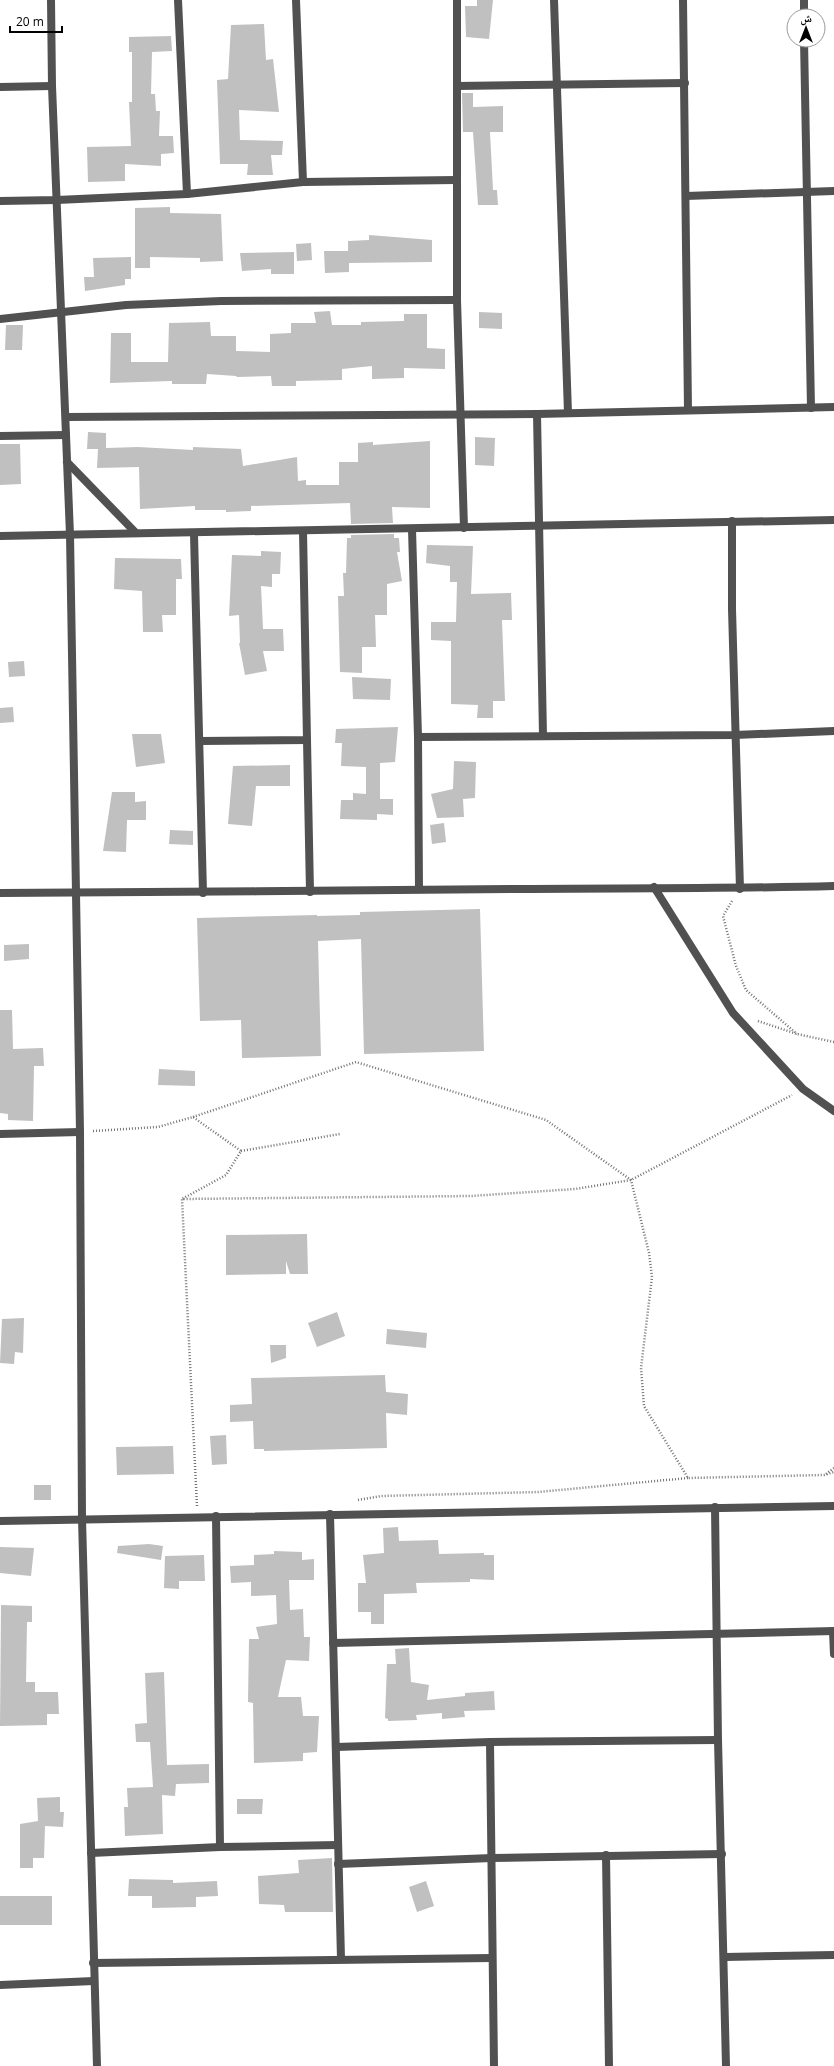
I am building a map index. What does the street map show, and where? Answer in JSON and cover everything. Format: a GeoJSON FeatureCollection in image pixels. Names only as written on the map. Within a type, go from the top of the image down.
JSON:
{"type":"FeatureCollection","features":[{"type":"Feature","properties":{"kind":"street"},"geometry":{"type":"LineString","coordinates":[[51,0],[52,86],[70,535],[80,1132],[82,1518],[97,2066]]}},
{"type":"Feature","properties":{"kind":"street"},"geometry":{"type":"LineString","coordinates":[[178,0],[187,194]]}},
{"type":"Feature","properties":{"kind":"street"},"geometry":{"type":"LineString","coordinates":[[296,0],[303,182]]}},
{"type":"Feature","properties":{"kind":"street"},"geometry":{"type":"LineString","coordinates":[[457,0],[457,300],[462,415],[464,528]]}},
{"type":"Feature","properties":{"kind":"street"},"geometry":{"type":"LineString","coordinates":[[554,0],[568,413]]}},
{"type":"Feature","properties":{"kind":"street"},"geometry":{"type":"LineString","coordinates":[[683,0],[688,410]]}},
{"type":"Feature","properties":{"kind":"street"},"geometry":{"type":"LineString","coordinates":[[804,48],[811,408]]}},
{"type":"Feature","properties":{"kind":"street"},"geometry":{"type":"LineString","coordinates":[[457,86],[685,83]]}},
{"type":"Feature","properties":{"kind":"street"},"geometry":{"type":"LineString","coordinates":[[0,87],[52,86]]}},
{"type":"Feature","properties":{"kind":"street"},"geometry":{"type":"LineString","coordinates":[[0,201],[187,194],[303,182],[456,180]]}},
{"type":"Feature","properties":{"kind":"street"},"geometry":{"type":"LineString","coordinates":[[686,196],[834,191]]}},
{"type":"Feature","properties":{"kind":"street"},"geometry":{"type":"LineString","coordinates":[[0,319],[126,305],[221,301],[457,300]]}},
{"type":"Feature","properties":{"kind":"street"},"geometry":{"type":"LineString","coordinates":[[66,417],[462,415],[834,407]]}},
{"type":"Feature","properties":{"kind":"street"},"geometry":{"type":"LineString","coordinates":[[537,414],[543,736]]}},
{"type":"Feature","properties":{"kind":"street"},"geometry":{"type":"LineString","coordinates":[[0,436],[66,436]]}},
{"type":"Feature","properties":{"kind":"street"},"geometry":{"type":"LineString","coordinates":[[67,462],[136,533]]}},
{"type":"Feature","properties":{"kind":"street"},"geometry":{"type":"LineString","coordinates":[[0,536],[412,530],[732,521],[834,520]]}},
{"type":"Feature","properties":{"kind":"street"},"geometry":{"type":"LineString","coordinates":[[732,521],[735,735],[740,888]]}},
{"type":"Feature","properties":{"kind":"street"},"geometry":{"type":"LineString","coordinates":[[412,530],[418,737],[420,889]]}},
{"type":"Feature","properties":{"kind":"street"},"geometry":{"type":"LineString","coordinates":[[303,532],[310,892]]}},
{"type":"Feature","properties":{"kind":"street"},"geometry":{"type":"LineString","coordinates":[[194,534],[200,741],[202,893]]}},
{"type":"Feature","properties":{"kind":"street"},"geometry":{"type":"LineString","coordinates":[[418,737],[735,735],[834,731]]}},
{"type":"Feature","properties":{"kind":"street"},"geometry":{"type":"LineString","coordinates":[[200,741],[307,740]]}},
{"type":"Feature","properties":{"kind":"street"},"geometry":{"type":"LineString","coordinates":[[0,894],[834,886]]}},
{"type":"Feature","properties":{"kind":"street"},"geometry":{"type":"LineString","coordinates":[[654,887],[733,1013],[803,1089],[834,1111]]}},
{"type":"Feature","properties":{"kind":"street"},"geometry":{"type":"LineString","coordinates":[[0,1134],[80,1132]]}},
{"type":"Feature","properties":{"kind":"street"},"geometry":{"type":"LineString","coordinates":[[0,1521],[82,1518],[834,1506]]}},
{"type":"Feature","properties":{"kind":"street"},"geometry":{"type":"LineString","coordinates":[[715,1507],[718,1740],[725,1957],[726,2066]]}},
{"type":"Feature","properties":{"kind":"street"},"geometry":{"type":"LineString","coordinates":[[330,1514],[341,1959]]}},
{"type":"Feature","properties":{"kind":"street"},"geometry":{"type":"LineString","coordinates":[[216,1516],[220,1847]]}},
{"type":"Feature","properties":{"kind":"street"},"geometry":{"type":"LineString","coordinates":[[334,1643],[716,1632],[834,1631],[834,1654]]}},
{"type":"Feature","properties":{"kind":"street"},"geometry":{"type":"LineString","coordinates":[[336,1747],[490,1742],[718,1740]]}},
{"type":"Feature","properties":{"kind":"street"},"geometry":{"type":"LineString","coordinates":[[490,1742],[494,2066]]}},
{"type":"Feature","properties":{"kind":"street"},"geometry":{"type":"LineString","coordinates":[[91,1853],[220,1847],[338,1845]]}},
{"type":"Feature","properties":{"kind":"street"},"geometry":{"type":"LineString","coordinates":[[338,1864],[606,1855],[722,1854]]}},
{"type":"Feature","properties":{"kind":"street"},"geometry":{"type":"LineString","coordinates":[[606,1855],[609,2066]]}},
{"type":"Feature","properties":{"kind":"street"},"geometry":{"type":"LineString","coordinates":[[725,1957],[834,1955]]}},
{"type":"Feature","properties":{"kind":"street"},"geometry":{"type":"LineString","coordinates":[[93,1963],[492,1958]]}},
{"type":"Feature","properties":{"kind":"street"},"geometry":{"type":"LineString","coordinates":[[0,1985],[94,1981]]}},
{"type":"Feature","properties":{"kind":"path"},"geometry":{"type":"LineString","coordinates":[[740,888],[724,916],[736,966],[746,990],[797,1034]]}},
{"type":"Feature","properties":{"kind":"path"},"geometry":{"type":"LineString","coordinates":[[754,1020],[797,1034],[834,1042]]}},
{"type":"Feature","properties":{"kind":"path"},"geometry":{"type":"LineString","coordinates":[[80,1132],[158,1127],[356,1062],[546,1120],[631,1180],[649,1253],[652,1277],[641,1368],[644,1406],[688,1478]]}},
{"type":"Feature","properties":{"kind":"path"},"geometry":{"type":"LineString","coordinates":[[182,1200],[471,1196],[575,1189],[631,1180],[803,1089]]}},
{"type":"Feature","properties":{"kind":"path"},"geometry":{"type":"LineString","coordinates":[[193,1116],[241,1151],[340,1134]]}},
{"type":"Feature","properties":{"kind":"path"},"geometry":{"type":"LineString","coordinates":[[182,1200],[226,1175],[241,1151]]}},
{"type":"Feature","properties":{"kind":"path"},"geometry":{"type":"LineString","coordinates":[[182,1200],[197,1517]]}},
{"type":"Feature","properties":{"kind":"path"},"geometry":{"type":"LineString","coordinates":[[824,1475],[834,1468]]}},
{"type":"Feature","properties":{"kind":"path"},"geometry":{"type":"LineString","coordinates":[[381,1496],[538,1492],[688,1478],[824,1475],[834,1472]]}},
{"type":"Feature","properties":{"kind":"building"},"geometry":{"type":"Polygon","coordinates":[[[477,0],[493,0],[489,39],[466,37],[465,6],[477,6],[477,0]]]}},
{"type":"Feature","properties":{"kind":"building"},"geometry":{"type":"Polygon","coordinates":[[[264,24],[266,60],[273,59],[279,112],[239,110],[240,140],[283,141],[282,155],[271,155],[273,175],[247,175],[248,164],[220,164],[217,80],[228,79],[231,25],[264,24]]]}},
{"type":"Feature","properties":{"kind":"building"},"geometry":{"type":"Polygon","coordinates":[[[171,36],[172,51],[152,52],[151,94],[155,94],[156,111],[160,111],[159,136],[173,136],[174,153],[161,154],[161,166],[125,164],[125,181],[88,182],[87,147],[131,146],[129,102],[132,102],[132,52],[129,52],[129,37],[171,36]]]}},
{"type":"Feature","properties":{"kind":"building"},"geometry":{"type":"Polygon","coordinates":[[[462,93],[473,93],[473,107],[503,106],[503,132],[490,132],[493,190],[497,190],[498,205],[478,205],[473,132],[463,132],[462,93]]]}},
{"type":"Feature","properties":{"kind":"building"},"geometry":{"type":"Polygon","coordinates":[[[170,207],[170,213],[221,214],[223,261],[200,262],[200,258],[150,257],[150,268],[135,268],[135,208],[170,207]]]}},
{"type":"Feature","properties":{"kind":"building"},"geometry":{"type":"Polygon","coordinates":[[[369,235],[432,240],[432,262],[349,263],[349,272],[325,273],[324,251],[348,251],[348,241],[369,240],[369,235]]]}},
{"type":"Feature","properties":{"kind":"building"},"geometry":{"type":"Polygon","coordinates":[[[311,243],[312,260],[297,261],[296,244],[311,243]]]}},
{"type":"Feature","properties":{"kind":"building"},"geometry":{"type":"Polygon","coordinates":[[[294,252],[294,274],[271,274],[271,269],[242,271],[240,253],[294,252]]]}},
{"type":"Feature","properties":{"kind":"building"},"geometry":{"type":"Polygon","coordinates":[[[131,257],[131,279],[125,279],[125,285],[85,291],[84,277],[94,277],[93,258],[131,257]]]}},
{"type":"Feature","properties":{"kind":"building"},"geometry":{"type":"Polygon","coordinates":[[[330,311],[332,325],[361,325],[361,322],[404,321],[404,314],[427,314],[427,348],[445,349],[445,369],[404,368],[404,378],[372,379],[372,366],[342,369],[342,380],[296,381],[296,386],[272,386],[271,376],[237,377],[207,374],[206,384],[172,384],[172,381],[110,383],[111,333],[131,333],[131,362],[168,362],[169,323],[210,322],[211,336],[236,336],[236,351],[270,352],[270,334],[291,333],[291,323],[316,323],[314,312],[330,311]]]}},
{"type":"Feature","properties":{"kind":"building"},"geometry":{"type":"Polygon","coordinates":[[[479,312],[502,313],[502,329],[479,328],[479,312]]]}},
{"type":"Feature","properties":{"kind":"building"},"geometry":{"type":"Polygon","coordinates":[[[6,325],[23,325],[22,350],[5,350],[6,325]]]}},
{"type":"Feature","properties":{"kind":"building"},"geometry":{"type":"Polygon","coordinates":[[[88,432],[106,433],[106,448],[138,447],[193,450],[193,447],[241,449],[243,466],[297,457],[298,481],[306,480],[306,485],[339,485],[339,462],[358,462],[358,443],[373,442],[373,445],[430,441],[430,508],[392,507],[393,523],[351,524],[350,503],[251,506],[251,511],[226,512],[226,510],[195,510],[195,506],[140,509],[139,467],[97,468],[98,449],[87,449],[88,432]]]}},
{"type":"Feature","properties":{"kind":"building"},"geometry":{"type":"Polygon","coordinates":[[[475,437],[495,438],[494,466],[475,465],[475,437]]]}},
{"type":"Feature","properties":{"kind":"building"},"geometry":{"type":"Polygon","coordinates":[[[0,444],[20,444],[21,484],[0,485],[0,444]]]}},
{"type":"Feature","properties":{"kind":"building"},"geometry":{"type":"Polygon","coordinates":[[[394,534],[394,538],[399,538],[400,552],[397,552],[402,581],[387,584],[387,615],[375,615],[376,647],[362,647],[362,673],[340,672],[338,596],[344,596],[343,573],[346,573],[347,538],[351,538],[351,535],[394,534]]]}},
{"type":"Feature","properties":{"kind":"building"},"geometry":{"type":"Polygon","coordinates":[[[427,545],[473,546],[471,594],[511,593],[512,620],[502,620],[505,701],[493,701],[493,718],[477,718],[478,705],[451,704],[451,641],[431,640],[431,622],[456,622],[457,582],[450,582],[450,566],[426,563],[427,545]]]}},
{"type":"Feature","properties":{"kind":"building"},"geometry":{"type":"Polygon","coordinates":[[[261,551],[281,552],[280,574],[272,574],[272,587],[261,586],[263,629],[283,629],[284,651],[263,651],[267,671],[245,675],[239,643],[239,615],[229,616],[232,555],[261,556],[261,551]]]}},
{"type":"Feature","properties":{"kind":"building"},"geometry":{"type":"Polygon","coordinates":[[[115,558],[181,559],[182,579],[176,579],[176,615],[162,615],[163,632],[143,632],[142,591],[114,589],[115,558]]]}},
{"type":"Feature","properties":{"kind":"building"},"geometry":{"type":"Polygon","coordinates":[[[24,661],[25,676],[9,677],[8,662],[24,661]]]}},
{"type":"Feature","properties":{"kind":"building"},"geometry":{"type":"Polygon","coordinates":[[[352,677],[391,679],[390,700],[353,699],[352,677]]]}},
{"type":"Feature","properties":{"kind":"building"},"geometry":{"type":"Polygon","coordinates":[[[13,707],[14,722],[0,723],[0,708],[13,707]]]}},
{"type":"Feature","properties":{"kind":"building"},"geometry":{"type":"Polygon","coordinates":[[[398,727],[395,762],[380,763],[380,799],[393,799],[393,815],[377,814],[377,820],[340,819],[341,800],[353,800],[353,793],[366,794],[366,767],[341,766],[342,743],[335,743],[336,729],[398,727]]]}},
{"type":"Feature","properties":{"kind":"building"},"geometry":{"type":"Polygon","coordinates":[[[132,734],[161,734],[165,763],[136,767],[132,734]]]}},
{"type":"Feature","properties":{"kind":"building"},"geometry":{"type":"Polygon","coordinates":[[[454,761],[476,762],[475,798],[463,799],[464,817],[437,818],[431,794],[453,789],[454,761]]]}},
{"type":"Feature","properties":{"kind":"building"},"geometry":{"type":"Polygon","coordinates":[[[290,765],[290,786],[256,786],[252,826],[228,824],[233,766],[290,765]]]}},
{"type":"Feature","properties":{"kind":"building"},"geometry":{"type":"Polygon","coordinates":[[[112,792],[135,792],[135,802],[146,801],[146,820],[127,820],[126,852],[103,851],[112,792]]]}},
{"type":"Feature","properties":{"kind":"building"},"geometry":{"type":"Polygon","coordinates":[[[444,823],[446,842],[432,844],[430,825],[444,823]]]}},
{"type":"Feature","properties":{"kind":"building"},"geometry":{"type":"Polygon","coordinates":[[[170,830],[193,831],[193,845],[169,844],[170,830]]]}},
{"type":"Feature","properties":{"kind":"building"},"geometry":{"type":"Polygon","coordinates":[[[480,909],[484,1051],[364,1054],[361,939],[318,941],[321,1056],[242,1058],[241,1020],[200,1021],[197,918],[360,915],[360,912],[480,909]]]}},
{"type":"Feature","properties":{"kind":"building"},"geometry":{"type":"Polygon","coordinates":[[[29,944],[29,959],[4,961],[4,945],[29,944]]]}},
{"type":"Feature","properties":{"kind":"building"},"geometry":{"type":"Polygon","coordinates":[[[0,1010],[12,1010],[13,1049],[43,1048],[44,1066],[34,1066],[33,1121],[8,1120],[8,1114],[0,1113],[0,1010]]]}},
{"type":"Feature","properties":{"kind":"building"},"geometry":{"type":"Polygon","coordinates":[[[159,1069],[195,1071],[195,1086],[158,1085],[159,1069]]]}},
{"type":"Feature","properties":{"kind":"building"},"geometry":{"type":"Polygon","coordinates":[[[307,1234],[308,1274],[290,1274],[286,1261],[286,1274],[226,1275],[226,1235],[307,1234]]]}},
{"type":"Feature","properties":{"kind":"building"},"geometry":{"type":"Polygon","coordinates":[[[337,1312],[345,1336],[317,1347],[308,1323],[337,1312]]]}},
{"type":"Feature","properties":{"kind":"building"},"geometry":{"type":"Polygon","coordinates":[[[24,1318],[23,1353],[15,1352],[14,1364],[0,1363],[2,1319],[24,1318]]]}},
{"type":"Feature","properties":{"kind":"building"},"geometry":{"type":"Polygon","coordinates":[[[387,1329],[427,1333],[426,1348],[386,1344],[387,1329]]]}},
{"type":"Feature","properties":{"kind":"building"},"geometry":{"type":"Polygon","coordinates":[[[270,1345],[286,1345],[286,1358],[271,1363],[270,1345]]]}},
{"type":"Feature","properties":{"kind":"building"},"geometry":{"type":"Polygon","coordinates":[[[385,1375],[386,1392],[408,1394],[407,1415],[386,1413],[387,1448],[264,1451],[264,1449],[254,1449],[253,1421],[230,1422],[230,1405],[252,1404],[251,1378],[385,1375]]]}},
{"type":"Feature","properties":{"kind":"building"},"geometry":{"type":"Polygon","coordinates":[[[226,1435],[227,1464],[212,1465],[210,1436],[226,1435]]]}},
{"type":"Feature","properties":{"kind":"building"},"geometry":{"type":"Polygon","coordinates":[[[173,1446],[174,1474],[117,1475],[116,1447],[173,1446]]]}},
{"type":"Feature","properties":{"kind":"building"},"geometry":{"type":"Polygon","coordinates":[[[34,1485],[51,1485],[51,1500],[34,1500],[34,1485]]]}},
{"type":"Feature","properties":{"kind":"building"},"geometry":{"type":"Polygon","coordinates":[[[398,1527],[399,1541],[438,1540],[439,1554],[484,1553],[484,1555],[494,1555],[494,1580],[470,1579],[470,1582],[416,1583],[417,1593],[384,1594],[384,1624],[371,1624],[371,1612],[358,1612],[358,1583],[366,1583],[363,1555],[384,1553],[383,1528],[398,1527]]]}},
{"type":"Feature","properties":{"kind":"building"},"geometry":{"type":"Polygon","coordinates":[[[149,1544],[163,1546],[161,1560],[117,1553],[118,1546],[149,1544]]]}},
{"type":"Feature","properties":{"kind":"building"},"geometry":{"type":"Polygon","coordinates":[[[0,1547],[34,1548],[31,1576],[0,1573],[0,1547]]]}},
{"type":"Feature","properties":{"kind":"building"},"geometry":{"type":"Polygon","coordinates":[[[274,1551],[302,1552],[302,1560],[314,1559],[314,1580],[289,1580],[290,1610],[303,1609],[304,1637],[310,1637],[309,1661],[286,1660],[278,1697],[301,1697],[303,1716],[319,1716],[317,1752],[303,1753],[303,1761],[254,1763],[253,1703],[248,1702],[249,1639],[259,1639],[256,1627],[277,1624],[276,1595],[251,1596],[251,1582],[231,1583],[230,1566],[254,1565],[254,1555],[274,1554],[274,1551]]]}},
{"type":"Feature","properties":{"kind":"building"},"geometry":{"type":"Polygon","coordinates":[[[204,1555],[205,1581],[179,1581],[179,1589],[164,1588],[165,1556],[204,1555]]]}},
{"type":"Feature","properties":{"kind":"building"},"geometry":{"type":"Polygon","coordinates":[[[1,1605],[32,1606],[32,1622],[27,1622],[26,1682],[35,1682],[35,1692],[58,1692],[59,1714],[47,1714],[47,1725],[0,1726],[1,1605]]]}},
{"type":"Feature","properties":{"kind":"building"},"geometry":{"type":"Polygon","coordinates":[[[409,1648],[411,1682],[429,1685],[427,1700],[465,1696],[465,1693],[494,1691],[495,1710],[464,1711],[465,1717],[442,1719],[442,1713],[416,1715],[417,1720],[388,1721],[388,1719],[385,1718],[387,1664],[396,1664],[395,1649],[409,1648]]]}},
{"type":"Feature","properties":{"kind":"building"},"geometry":{"type":"Polygon","coordinates":[[[164,1672],[167,1765],[209,1764],[209,1783],[176,1784],[175,1796],[162,1795],[163,1834],[125,1836],[124,1807],[128,1807],[127,1788],[153,1787],[150,1742],[136,1742],[135,1724],[147,1723],[145,1673],[164,1672]]]}},
{"type":"Feature","properties":{"kind":"building"},"geometry":{"type":"Polygon","coordinates":[[[60,1797],[60,1812],[64,1812],[63,1827],[45,1826],[44,1858],[33,1858],[33,1868],[20,1868],[20,1824],[38,1821],[37,1798],[60,1797]]]}},
{"type":"Feature","properties":{"kind":"building"},"geometry":{"type":"Polygon","coordinates":[[[237,1799],[263,1799],[262,1814],[237,1814],[237,1799]]]}},
{"type":"Feature","properties":{"kind":"building"},"geometry":{"type":"Polygon","coordinates":[[[332,1858],[333,1912],[285,1912],[284,1905],[259,1904],[258,1876],[299,1873],[298,1860],[332,1858]]]}},
{"type":"Feature","properties":{"kind":"building"},"geometry":{"type":"Polygon","coordinates":[[[129,1879],[173,1880],[173,1883],[217,1881],[218,1896],[196,1897],[196,1907],[152,1908],[152,1896],[128,1896],[129,1879]]]}},
{"type":"Feature","properties":{"kind":"building"},"geometry":{"type":"Polygon","coordinates":[[[426,1881],[434,1906],[417,1912],[409,1887],[426,1881]]]}},
{"type":"Feature","properties":{"kind":"building"},"geometry":{"type":"Polygon","coordinates":[[[0,1896],[52,1896],[52,1925],[0,1925],[0,1896]]]}}]}
